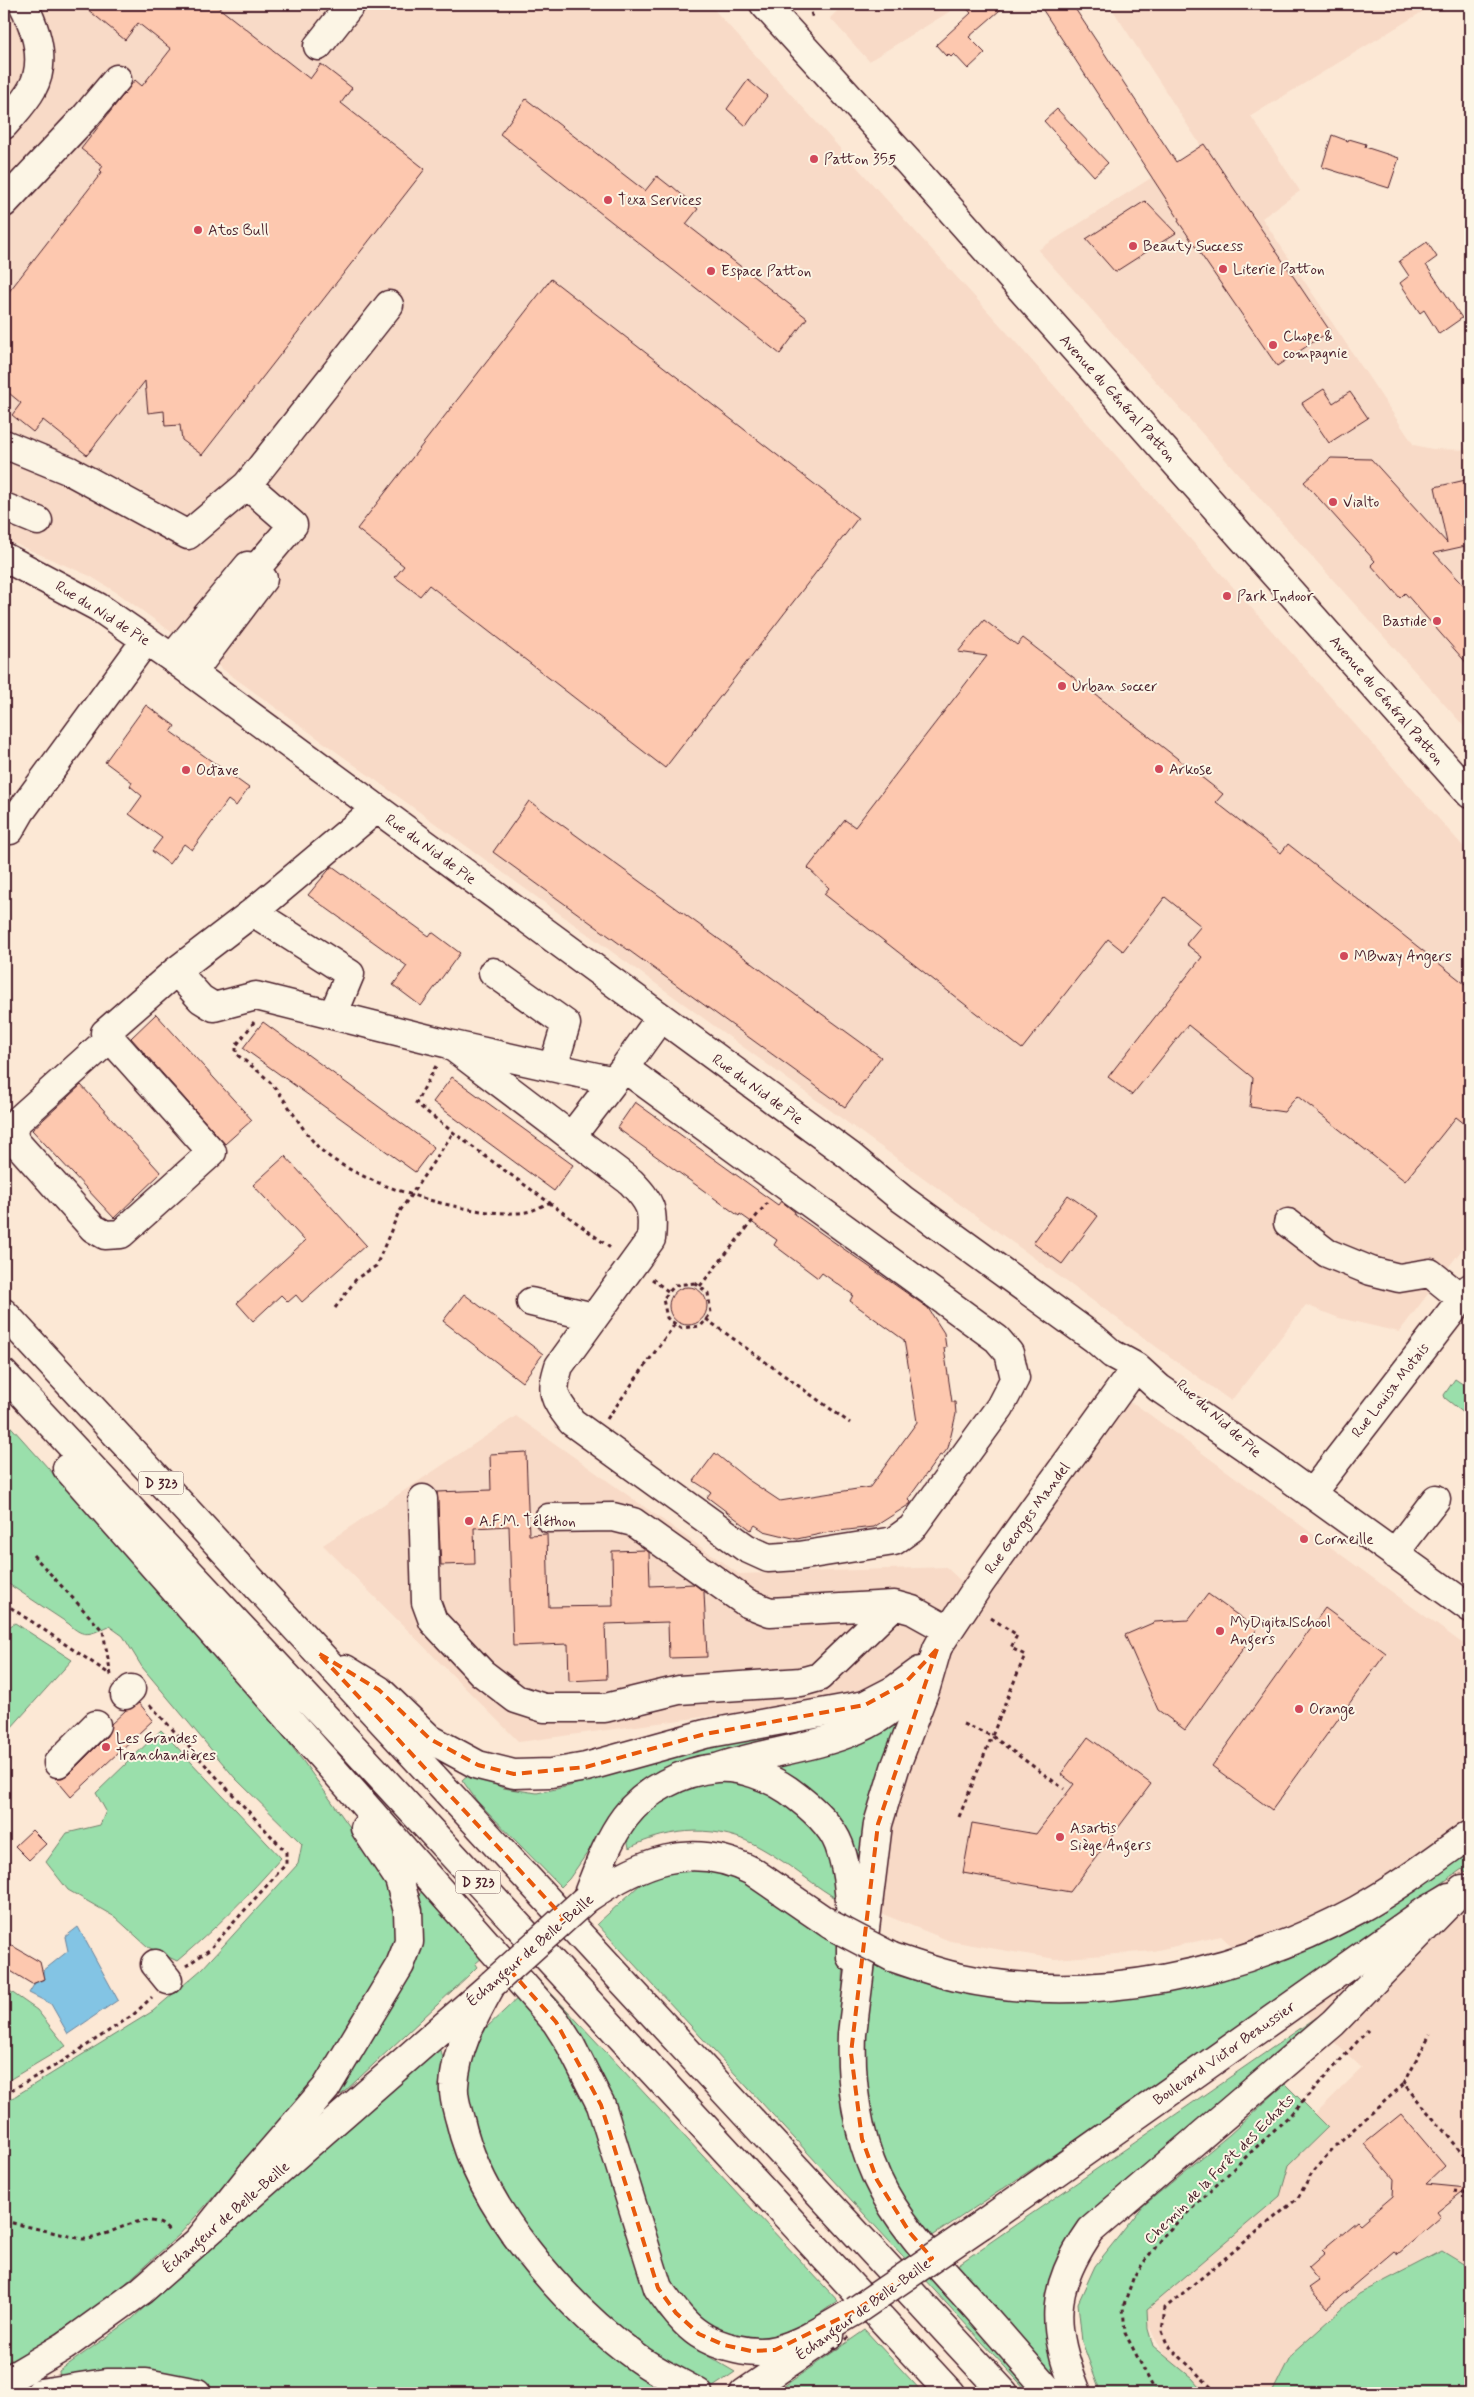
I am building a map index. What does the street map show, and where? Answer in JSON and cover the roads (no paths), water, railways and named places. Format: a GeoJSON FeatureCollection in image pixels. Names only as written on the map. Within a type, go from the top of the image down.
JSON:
{"type":"FeatureCollection","features":[{"type":"Feature","properties":{"kind":"main road"},"geometry":{"type":"LineString","coordinates":[[4,126],[32,89],[40,66],[38,42],[23,4]]}},
{"type":"Feature","properties":{"kind":"main road"},"geometry":{"type":"LineString","coordinates":[[318,46],[351,4]]}},
{"type":"Feature","properties":{"kind":"main road","name":"Avenue du Général Patton"},"geometry":{"type":"LineString","coordinates":[[789,7],[1470,794]]}},
{"type":"Feature","properties":{"kind":"main road"},"geometry":{"type":"LineString","coordinates":[[4,203],[86,116],[117,79]]}},
{"type":"Feature","properties":{"kind":"main road"},"geometry":{"type":"LineString","coordinates":[[4,444],[70,471],[188,535],[247,485],[389,305]]}},
{"type":"Feature","properties":{"kind":"main road"},"geometry":{"type":"LineString","coordinates":[[182,665],[293,525],[247,485]]}},
{"type":"Feature","properties":{"kind":"main road"},"geometry":{"type":"LineString","coordinates":[[4,508],[38,521]]}},
{"type":"Feature","properties":{"kind":"main road","name":"Rue du Nid de Pie"},"geometry":{"type":"LineString","coordinates":[[4,557],[92,603],[182,665],[850,1156],[907,1191],[1040,1285],[1105,1326],[1124,1341],[1136,1367],[1159,1388],[1270,1464],[1460,1602],[1470,1615]]}},
{"type":"Feature","properties":{"kind":"main road"},"geometry":{"type":"LineString","coordinates":[[4,825],[10,830],[21,811],[146,640]]}},
{"type":"Feature","properties":{"kind":"main road"},"geometry":{"type":"LineString","coordinates":[[110,1038],[12,1126],[15,1141],[93,1228],[104,1235],[121,1234],[212,1152],[110,1038],[105,1033],[176,971],[253,912],[376,809]]}},
{"type":"Feature","properties":{"kind":"main road"},"geometry":{"type":"LineString","coordinates":[[253,912],[350,974],[333,1015]]}},
{"type":"Feature","properties":{"kind":"main road"},"geometry":{"type":"LineString","coordinates":[[176,971],[201,999],[214,1007],[256,996],[449,1044],[553,1067],[619,1074],[782,1183],[997,1339],[1009,1353],[1015,1378],[1000,1406],[912,1528],[894,1541],[799,1556],[768,1558],[746,1548],[572,1422],[556,1402],[553,1386],[559,1366],[651,1239],[653,1221],[648,1201],[631,1182],[449,1044]]}},
{"type":"Feature","properties":{"kind":"main road"},"geometry":{"type":"LineString","coordinates":[[494,972],[566,1024],[553,1067]]}},
{"type":"Feature","properties":{"kind":"main road"},"geometry":{"type":"LineString","coordinates":[[571,1137],[660,1018]]}},
{"type":"Feature","properties":{"kind":"main road"},"geometry":{"type":"LineString","coordinates":[[1288,1224],[1327,1253],[1347,1262],[1399,1278],[1430,1273],[1466,1293]]}},
{"type":"Feature","properties":{"kind":"main road","name":"Rue Louisa Motais"},"geometry":{"type":"LineString","coordinates":[[1311,1494],[1466,1293]]}},
{"type":"Feature","properties":{"kind":"main road"},"geometry":{"type":"LineString","coordinates":[[531,1302],[594,1317]]}},
{"type":"Feature","properties":{"kind":"main road","name":"D 323"},"geometry":{"type":"LineString","coordinates":[[4,1313],[1004,2393]]}},
{"type":"Feature","properties":{"kind":"main road","name":"Rue Georges Mandel"},"geometry":{"type":"LineString","coordinates":[[920,1670],[1136,1367]]}},
{"type":"Feature","properties":{"kind":"main road","name":"D 323"},"geometry":{"type":"LineString","coordinates":[[4,1374],[355,1749],[950,2393]]}},
{"type":"Feature","properties":{"kind":"main road"},"geometry":{"type":"LineString","coordinates":[[4,1395],[556,2022],[570,2044],[601,2106],[658,2288],[676,2313],[699,2334],[724,2345],[751,2351],[775,2350],[822,2336]]}},
{"type":"Feature","properties":{"kind":"main road"},"geometry":{"type":"LineString","coordinates":[[423,1499],[426,1602],[433,1621],[482,1673],[516,1699],[544,1708],[605,1708],[680,1690],[801,1682],[819,1677],[894,1605]]}},
{"type":"Feature","properties":{"kind":"main road"},"geometry":{"type":"LineString","coordinates":[[1394,1554],[1436,1499]]}},
{"type":"Feature","properties":{"kind":"main road"},"geometry":{"type":"LineString","coordinates":[[549,1518],[613,1517],[633,1522],[747,1603],[770,1612],[894,1605],[912,1610],[943,1639],[895,1768],[878,1824],[852,2034]]}},
{"type":"Feature","properties":{"kind":"main road"},"geometry":{"type":"LineString","coordinates":[[318,1653],[379,1690],[430,1739],[478,1765],[514,1774],[551,1773],[586,1767],[705,1734],[865,1705],[894,1690],[920,1670]]}},
{"type":"Feature","properties":{"kind":"main road"},"geometry":{"type":"LineString","coordinates":[[586,1899],[606,1849],[626,1816],[658,1788],[683,1776],[717,1768],[745,1758],[821,1743],[861,1729],[884,1714],[905,1695],[916,1681],[920,1670]]}},
{"type":"Feature","properties":{"kind":"main road"},"geometry":{"type":"LineString","coordinates":[[58,1764],[96,1725]]}},
{"type":"Feature","properties":{"kind":"main road"},"geometry":{"type":"LineString","coordinates":[[197,2242],[255,2170],[326,2088],[400,1966],[409,1942],[408,1911],[399,1879],[304,1738]]}},
{"type":"Feature","properties":{"kind":"main road"},"geometry":{"type":"LineString","coordinates":[[717,1768],[750,1772],[779,1785],[814,1809],[839,1843],[848,1879],[851,1908],[853,2070],[862,2139],[877,2180],[910,2233],[1051,2393]]}},
{"type":"Feature","properties":{"kind":"main road","name":"Échangeur de Belle-Beille"},"geometry":{"type":"LineString","coordinates":[[4,2382],[38,2364],[90,2330],[141,2291],[492,1984],[586,1899],[622,1876],[652,1863],[687,1855],[705,1855],[738,1864],[752,1871],[831,1925],[892,1957],[962,1978],[1012,1985],[1083,1988],[1156,1979],[1208,1968],[1288,1942],[1356,1910],[1398,1886],[1470,1834]]}},
{"type":"Feature","properties":{"kind":"main road"},"geometry":{"type":"LineString","coordinates":[[1077,2393],[1061,2349],[1057,2318],[1065,2273],[1090,2230],[1333,2023],[1467,1886]]}},
{"type":"Feature","properties":{"kind":"main road","name":"Boulevard Victor Beaussier"},"geometry":{"type":"LineString","coordinates":[[981,2225],[1420,1915],[1467,1886]]}},
{"type":"Feature","properties":{"kind":"main road"},"geometry":{"type":"LineString","coordinates":[[492,1984],[471,2022],[456,2063],[454,2089],[464,2139],[475,2168],[496,2205],[523,2243],[579,2309],[636,2357],[698,2393]]}},
{"type":"Feature","properties":{"kind":"main road","name":"Échangeur de Belle-Beille"},"geometry":{"type":"LineString","coordinates":[[744,2393],[855,2311],[981,2225]]}},
{"type":"Feature","properties":{"kind":"main road"},"geometry":{"type":"LineString","coordinates":[[40,2393],[106,2383],[146,2383],[197,2393]]}},
{"type":"Feature","properties":{"kind":"water"},"geometry":{"type":"Polygon","coordinates":[[[78,1927],[118,2000],[68,2034],[51,2004],[29,1993],[35,1983],[43,1980],[43,1971],[68,1951],[65,1937],[78,1927]]]}},
{"type":"Feature","properties":{"kind":"place","name":"Patton 355"},"geometry":{"type":"Point","coordinates":[814,159]}},
{"type":"Feature","properties":{"kind":"place","name":"Texa Services"},"geometry":{"type":"Point","coordinates":[608,200]}},
{"type":"Feature","properties":{"kind":"place","name":"Atos Bull"},"geometry":{"type":"Point","coordinates":[198,230]}},
{"type":"Feature","properties":{"kind":"place","name":"Beauty Success"},"geometry":{"type":"Point","coordinates":[1133,246]}},
{"type":"Feature","properties":{"kind":"place","name":"Literie Patton"},"geometry":{"type":"Point","coordinates":[1223,269]}},
{"type":"Feature","properties":{"kind":"place","name":"Espace Patton"},"geometry":{"type":"Point","coordinates":[711,271]}},
{"type":"Feature","properties":{"kind":"place","name":"Chope & compagnie"},"geometry":{"type":"Point","coordinates":[1273,345]}},
{"type":"Feature","properties":{"kind":"place","name":"Vialto"},"geometry":{"type":"Point","coordinates":[1333,502]}},
{"type":"Feature","properties":{"kind":"place","name":"Park Indoor"},"geometry":{"type":"Point","coordinates":[1227,596]}},
{"type":"Feature","properties":{"kind":"place","name":"Bastide"},"geometry":{"type":"Point","coordinates":[1437,621]}},
{"type":"Feature","properties":{"kind":"place","name":"Urban soccer"},"geometry":{"type":"Point","coordinates":[1062,686]}},
{"type":"Feature","properties":{"kind":"place","name":"Arkose"},"geometry":{"type":"Point","coordinates":[1159,769]}},
{"type":"Feature","properties":{"kind":"place","name":"Octave"},"geometry":{"type":"Point","coordinates":[186,770]}},
{"type":"Feature","properties":{"kind":"place","name":"MBway Angers"},"geometry":{"type":"Point","coordinates":[1344,956]}},
{"type":"Feature","properties":{"kind":"place","name":"A.F.M. Téléthon"},"geometry":{"type":"Point","coordinates":[469,1521]}},
{"type":"Feature","properties":{"kind":"place","name":"Corneille"},"geometry":{"type":"Point","coordinates":[1304,1539]}},
{"type":"Feature","properties":{"kind":"place","name":"MyDigitalSchool Angers"},"geometry":{"type":"Point","coordinates":[1220,1631]}},
{"type":"Feature","properties":{"kind":"place","name":"Orange"},"geometry":{"type":"Point","coordinates":[1299,1709]}},
{"type":"Feature","properties":{"kind":"place","name":"Les Grandes Tranchandières"},"geometry":{"type":"Point","coordinates":[106,1747]}},
{"type":"Feature","properties":{"kind":"place","name":"Asartis Siège Angers"},"geometry":{"type":"Point","coordinates":[1060,1837]}}]}
